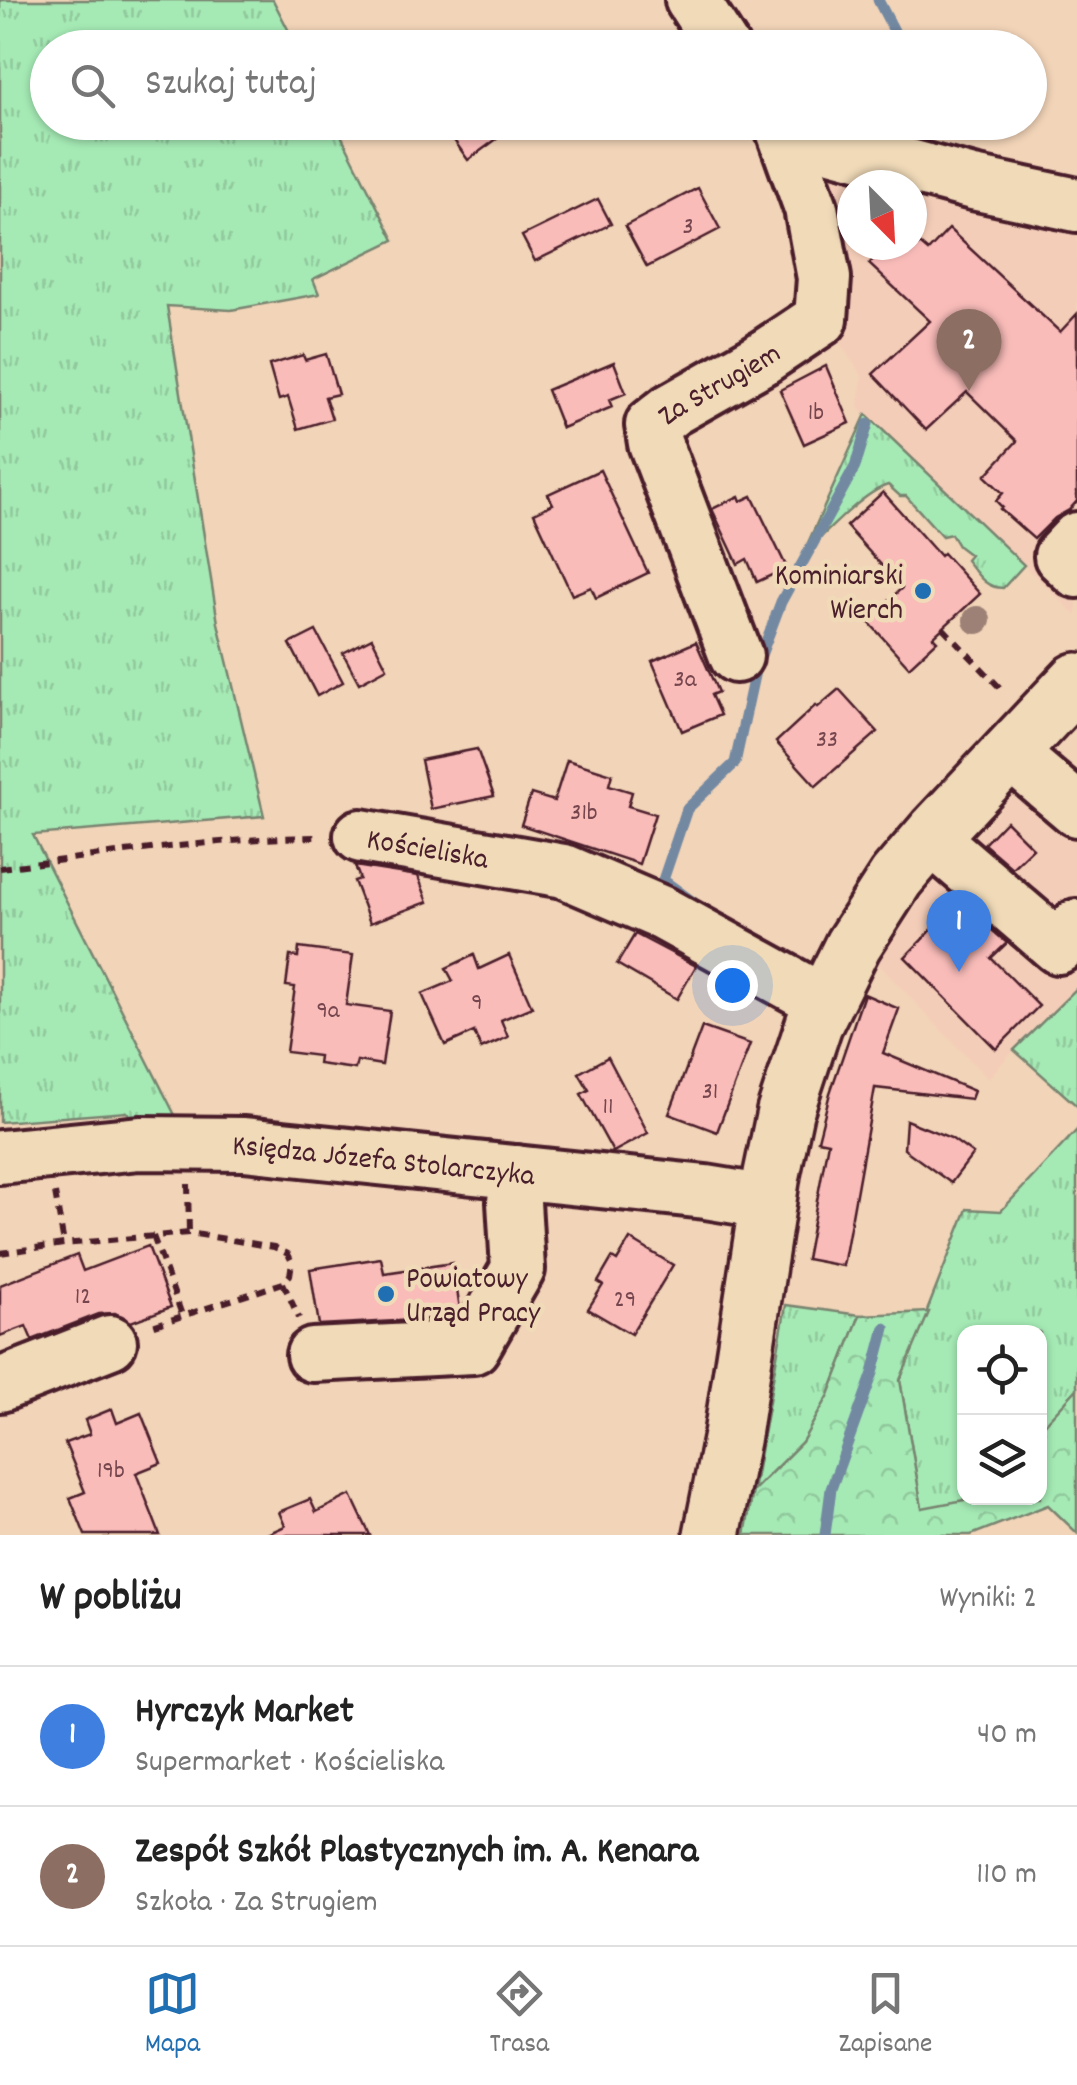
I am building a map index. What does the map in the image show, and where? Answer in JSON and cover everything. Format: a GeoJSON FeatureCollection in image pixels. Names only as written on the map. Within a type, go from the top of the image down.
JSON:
{"type":"FeatureCollection","features":[{"type":"Feature","properties":{"kind":"main road"},"geometry":{"type":"LineString","coordinates":[[712,1535],[732,1436],[784,1112],[824,1002],[853,945],[896,878],[1011,727],[1077,681]]}},
{"type":"Feature","properties":{"kind":"street"},"geometry":{"type":"LineString","coordinates":[[692,0],[711,30]]}},
{"type":"Feature","properties":{"kind":"street","name":"Za Strugiem"},"geometry":{"type":"LineString","coordinates":[[736,656],[655,443],[652,425],[821,319],[824,278],[811,208],[786,140]]}},
{"type":"Feature","properties":{"kind":"street"},"geometry":{"type":"LineString","coordinates":[[817,140],[974,183],[1077,205]]}},
{"type":"Feature","properties":{"kind":"street"},"geometry":{"type":"LineString","coordinates":[[1077,539],[1061,556],[1077,571]]}},
{"type":"Feature","properties":{"kind":"street"},"geometry":{"type":"LineString","coordinates":[[1011,727],[1077,810]]}},
{"type":"Feature","properties":{"kind":"street","name":"Kościeliska"},"geometry":{"type":"LineString","coordinates":[[361,836],[564,872],[662,913],[824,1002]]}},
{"type":"Feature","properties":{"kind":"street"},"geometry":{"type":"LineString","coordinates":[[930,837],[1058,947],[1077,926]]}},
{"type":"Feature","properties":{"kind":"street","name":"Księdza Józefa Stolarczyka"},"geometry":{"type":"LineString","coordinates":[[0,1157],[140,1143],[208,1143],[324,1151],[767,1202]]}},
{"type":"Feature","properties":{"kind":"street"},"geometry":{"type":"LineString","coordinates":[[314,1354],[474,1348],[518,1269],[514,1202],[517,1172]]}},
{"type":"Feature","properties":{"kind":"street"},"geometry":{"type":"LineString","coordinates":[[0,1385],[110,1342]]}},
{"type":"Feature","properties":{"kind":"path"},"geometry":{"type":"LineString","coordinates":[[942,628],[1011,727]]}},
{"type":"Feature","properties":{"kind":"path","name":"Kościeliska"},"geometry":{"type":"LineString","coordinates":[[0,868],[236,841],[361,836]]}},
{"type":"Feature","properties":{"kind":"path"},"geometry":{"type":"LineString","coordinates":[[188,1178],[189,1233]]}},
{"type":"Feature","properties":{"kind":"path"},"geometry":{"type":"LineString","coordinates":[[54,1186],[64,1244]]}},
{"type":"Feature","properties":{"kind":"path"},"geometry":{"type":"LineString","coordinates":[[0,1254],[189,1233],[274,1246],[288,1254],[292,1262],[290,1275],[283,1283],[110,1342]]}},
{"type":"Feature","properties":{"kind":"path"},"geometry":{"type":"LineString","coordinates":[[154,1236],[182,1315]]}},
{"type":"Feature","properties":{"kind":"shaded area"},"geometry":{"type":"Polygon","coordinates":[[[822,172],[837,175],[837,260],[927,260],[927,193],[1077,224],[1077,616],[858,407],[862,376],[830,329],[822,172]]]}},
{"type":"Feature","properties":{"kind":"shaded area"},"geometry":{"type":"Polygon","coordinates":[[[1051,753],[1077,774],[1077,988],[988,1079],[878,964],[924,894],[1051,753]]]}},
{"type":"Feature","properties":{"kind":"green space"},"geometry":{"type":"Polygon","coordinates":[[[0,0],[273,0],[288,30],[30,30],[30,140],[344,140],[394,240],[313,279],[319,294],[231,310],[167,306],[218,623],[264,816],[33,835],[177,1119],[135,1120],[127,1112],[0,1122],[0,0]]]}},
{"type":"Feature","properties":{"kind":"green space"},"geometry":{"type":"Polygon","coordinates":[[[866,414],[1024,565],[1003,588],[982,579],[966,560],[970,555],[951,534],[942,536],[906,496],[900,496],[888,485],[855,506],[802,556],[866,414]]]}},
{"type":"Feature","properties":{"kind":"green space"},"geometry":{"type":"Polygon","coordinates":[[[1077,988],[1077,1106],[1014,1050],[1077,988]]]}},
{"type":"Feature","properties":{"kind":"green space"},"geometry":{"type":"Polygon","coordinates":[[[1077,1130],[1077,1389],[1047,1421],[1047,1325],[957,1325],[957,1502],[922,1509],[900,1380],[967,1209],[1001,1211],[1077,1130]]]}},
{"type":"Feature","properties":{"kind":"green space"},"geometry":{"type":"Polygon","coordinates":[[[786,1305],[860,1315],[829,1395],[802,1442],[753,1491],[786,1305]]]}},
{"type":"Feature","properties":{"kind":"green space"},"geometry":{"type":"Polygon","coordinates":[[[929,1312],[900,1380],[922,1508],[957,1501],[957,1505],[1047,1505],[1047,1421],[1077,1389],[1077,1533],[1048,1505],[971,1535],[745,1535],[753,1491],[802,1442],[829,1395],[860,1315],[929,1312]]]}},
{"type":"Feature","properties":{"kind":"building"},"geometry":{"type":"Polygon","coordinates":[[[454,140],[495,140],[468,160],[454,140]]]}},
{"type":"Feature","properties":{"kind":"building"},"geometry":{"type":"Polygon","coordinates":[[[698,188],[720,229],[647,267],[625,226],[698,188]]]}},
{"type":"Feature","properties":{"kind":"building"},"geometry":{"type":"Polygon","coordinates":[[[598,199],[611,224],[535,261],[522,236],[598,199]]]}},
{"type":"Feature","properties":{"kind":"building"},"geometry":{"type":"Polygon","coordinates":[[[949,229],[1060,332],[1077,314],[1077,501],[1034,539],[1000,509],[996,501],[1003,493],[985,476],[1017,441],[967,392],[926,430],[873,374],[930,321],[869,264],[873,260],[927,260],[928,251],[949,229]]]}},
{"type":"Feature","properties":{"kind":"building"},"geometry":{"type":"Polygon","coordinates":[[[326,354],[338,394],[325,397],[332,419],[298,429],[288,397],[279,400],[269,365],[303,355],[305,360],[326,354]]]}},
{"type":"Feature","properties":{"kind":"building"},"geometry":{"type":"Polygon","coordinates":[[[614,362],[626,393],[609,400],[612,407],[562,428],[547,390],[614,362]]]}},
{"type":"Feature","properties":{"kind":"building"},"geometry":{"type":"Polygon","coordinates":[[[826,366],[850,423],[804,444],[780,390],[826,366]]]}},
{"type":"Feature","properties":{"kind":"building"},"geometry":{"type":"Polygon","coordinates":[[[600,470],[648,573],[596,598],[591,587],[572,595],[534,513],[553,504],[548,494],[600,470]]]}},
{"type":"Feature","properties":{"kind":"building"},"geometry":{"type":"Polygon","coordinates":[[[883,492],[980,594],[933,637],[937,641],[909,667],[867,620],[902,588],[846,526],[883,492]]]}},
{"type":"Feature","properties":{"kind":"building"},"geometry":{"type":"Polygon","coordinates":[[[739,496],[741,501],[752,496],[787,568],[757,582],[747,559],[738,564],[712,509],[739,496]]]}},
{"type":"Feature","properties":{"kind":"building"},"geometry":{"type":"Polygon","coordinates":[[[316,631],[343,682],[317,696],[290,644],[316,631]]]}},
{"type":"Feature","properties":{"kind":"building"},"geometry":{"type":"Polygon","coordinates":[[[372,638],[387,668],[359,683],[343,653],[372,638]]]}},
{"type":"Feature","properties":{"kind":"building"},"geometry":{"type":"Polygon","coordinates":[[[696,642],[718,692],[711,695],[720,715],[682,731],[652,661],[696,642]]]}},
{"type":"Feature","properties":{"kind":"building"},"geometry":{"type":"Polygon","coordinates":[[[839,689],[878,732],[816,786],[776,742],[839,689]]]}},
{"type":"Feature","properties":{"kind":"building"},"geometry":{"type":"Polygon","coordinates":[[[477,749],[494,796],[431,809],[421,760],[477,749]]]}},
{"type":"Feature","properties":{"kind":"building"},"geometry":{"type":"Polygon","coordinates":[[[567,760],[612,774],[609,785],[632,792],[628,806],[655,814],[639,864],[521,825],[531,794],[554,801],[567,760]]]}},
{"type":"Feature","properties":{"kind":"building"},"geometry":{"type":"Polygon","coordinates":[[[1006,821],[1033,848],[1012,868],[984,844],[1006,821]]]}},
{"type":"Feature","properties":{"kind":"building"},"geometry":{"type":"Polygon","coordinates":[[[355,866],[418,876],[428,902],[370,923],[354,881],[360,879],[355,866]]]}},
{"type":"Feature","properties":{"kind":"building"},"geometry":{"type":"Polygon","coordinates":[[[959,902],[1007,943],[991,958],[1039,1006],[996,1049],[905,957],[959,902]]]}},
{"type":"Feature","properties":{"kind":"building"},"geometry":{"type":"Polygon","coordinates":[[[635,934],[696,966],[677,999],[617,964],[635,934]]]}},
{"type":"Feature","properties":{"kind":"building"},"geometry":{"type":"Polygon","coordinates":[[[299,948],[353,955],[346,1005],[390,1011],[382,1065],[357,1061],[355,1069],[318,1064],[319,1056],[286,1052],[295,987],[286,986],[290,956],[298,957],[299,948]]]}},
{"type":"Feature","properties":{"kind":"building"},"geometry":{"type":"Polygon","coordinates":[[[474,955],[479,969],[509,955],[532,1007],[501,1020],[508,1037],[481,1049],[474,1032],[445,1045],[422,994],[453,981],[446,968],[474,955]]]}},
{"type":"Feature","properties":{"kind":"building"},"geometry":{"type":"Polygon","coordinates":[[[864,994],[899,1009],[883,1053],[974,1091],[971,1099],[875,1088],[843,1266],[806,1259],[828,1142],[818,1140],[864,994]]]}},
{"type":"Feature","properties":{"kind":"building"},"geometry":{"type":"Polygon","coordinates":[[[702,1027],[750,1044],[717,1132],[669,1114],[702,1027]]]}},
{"type":"Feature","properties":{"kind":"building"},"geometry":{"type":"Polygon","coordinates":[[[608,1057],[648,1133],[613,1152],[581,1094],[589,1090],[579,1073],[608,1057]]]}},
{"type":"Feature","properties":{"kind":"building"},"geometry":{"type":"Polygon","coordinates":[[[906,1120],[951,1138],[973,1154],[951,1183],[904,1149],[906,1120]]]}},
{"type":"Feature","properties":{"kind":"building"},"geometry":{"type":"Polygon","coordinates":[[[630,1239],[673,1265],[631,1334],[588,1309],[603,1285],[598,1282],[612,1258],[617,1261],[630,1239]]]}},
{"type":"Feature","properties":{"kind":"building"},"geometry":{"type":"Polygon","coordinates":[[[148,1246],[171,1307],[131,1322],[115,1313],[99,1314],[32,1340],[26,1326],[0,1336],[0,1285],[77,1255],[83,1271],[148,1246]]]}},
{"type":"Feature","properties":{"kind":"building"},"geometry":{"type":"Polygon","coordinates":[[[381,1258],[384,1273],[453,1263],[460,1309],[455,1318],[319,1325],[310,1269],[381,1258]]]}},
{"type":"Feature","properties":{"kind":"building"},"geometry":{"type":"Polygon","coordinates":[[[112,1409],[117,1423],[141,1413],[161,1463],[136,1473],[160,1535],[85,1535],[70,1498],[85,1492],[65,1443],[90,1434],[85,1420],[112,1409]]]}},
{"type":"Feature","properties":{"kind":"building"},"geometry":{"type":"Polygon","coordinates":[[[351,1495],[370,1535],[265,1535],[285,1526],[279,1512],[310,1499],[316,1512],[351,1495]]]}},
{"type":"Feature","properties":{"kind":"waterway"},"geometry":{"type":"LineString","coordinates":[[878,0],[894,30]]}},
{"type":"Feature","properties":{"kind":"waterway"},"geometry":{"type":"LineString","coordinates":[[693,902],[663,880],[687,809],[735,763],[755,671],[781,602],[855,467],[868,424]]}},
{"type":"Feature","properties":{"kind":"waterway"},"geometry":{"type":"LineString","coordinates":[[825,1535],[831,1489],[885,1328]]}},
{"type":"Feature","properties":{"kind":"place","name":"Zespół Szkół Plastycznych im. A. Kenara"},"geometry":{"type":"Point","coordinates":[969,391]}},
{"type":"Feature","properties":{"kind":"place","name":"Kominiarski Wierch"},"geometry":{"type":"Point","coordinates":[923,591]}},
{"type":"Feature","properties":{"kind":"place","name":"Hyrczyk Market"},"geometry":{"type":"Point","coordinates":[959,972]}},
{"type":"Feature","properties":{"kind":"place","name":"Powiatowy Urząd Pracy"},"geometry":{"type":"Point","coordinates":[386,1294]}}]}
